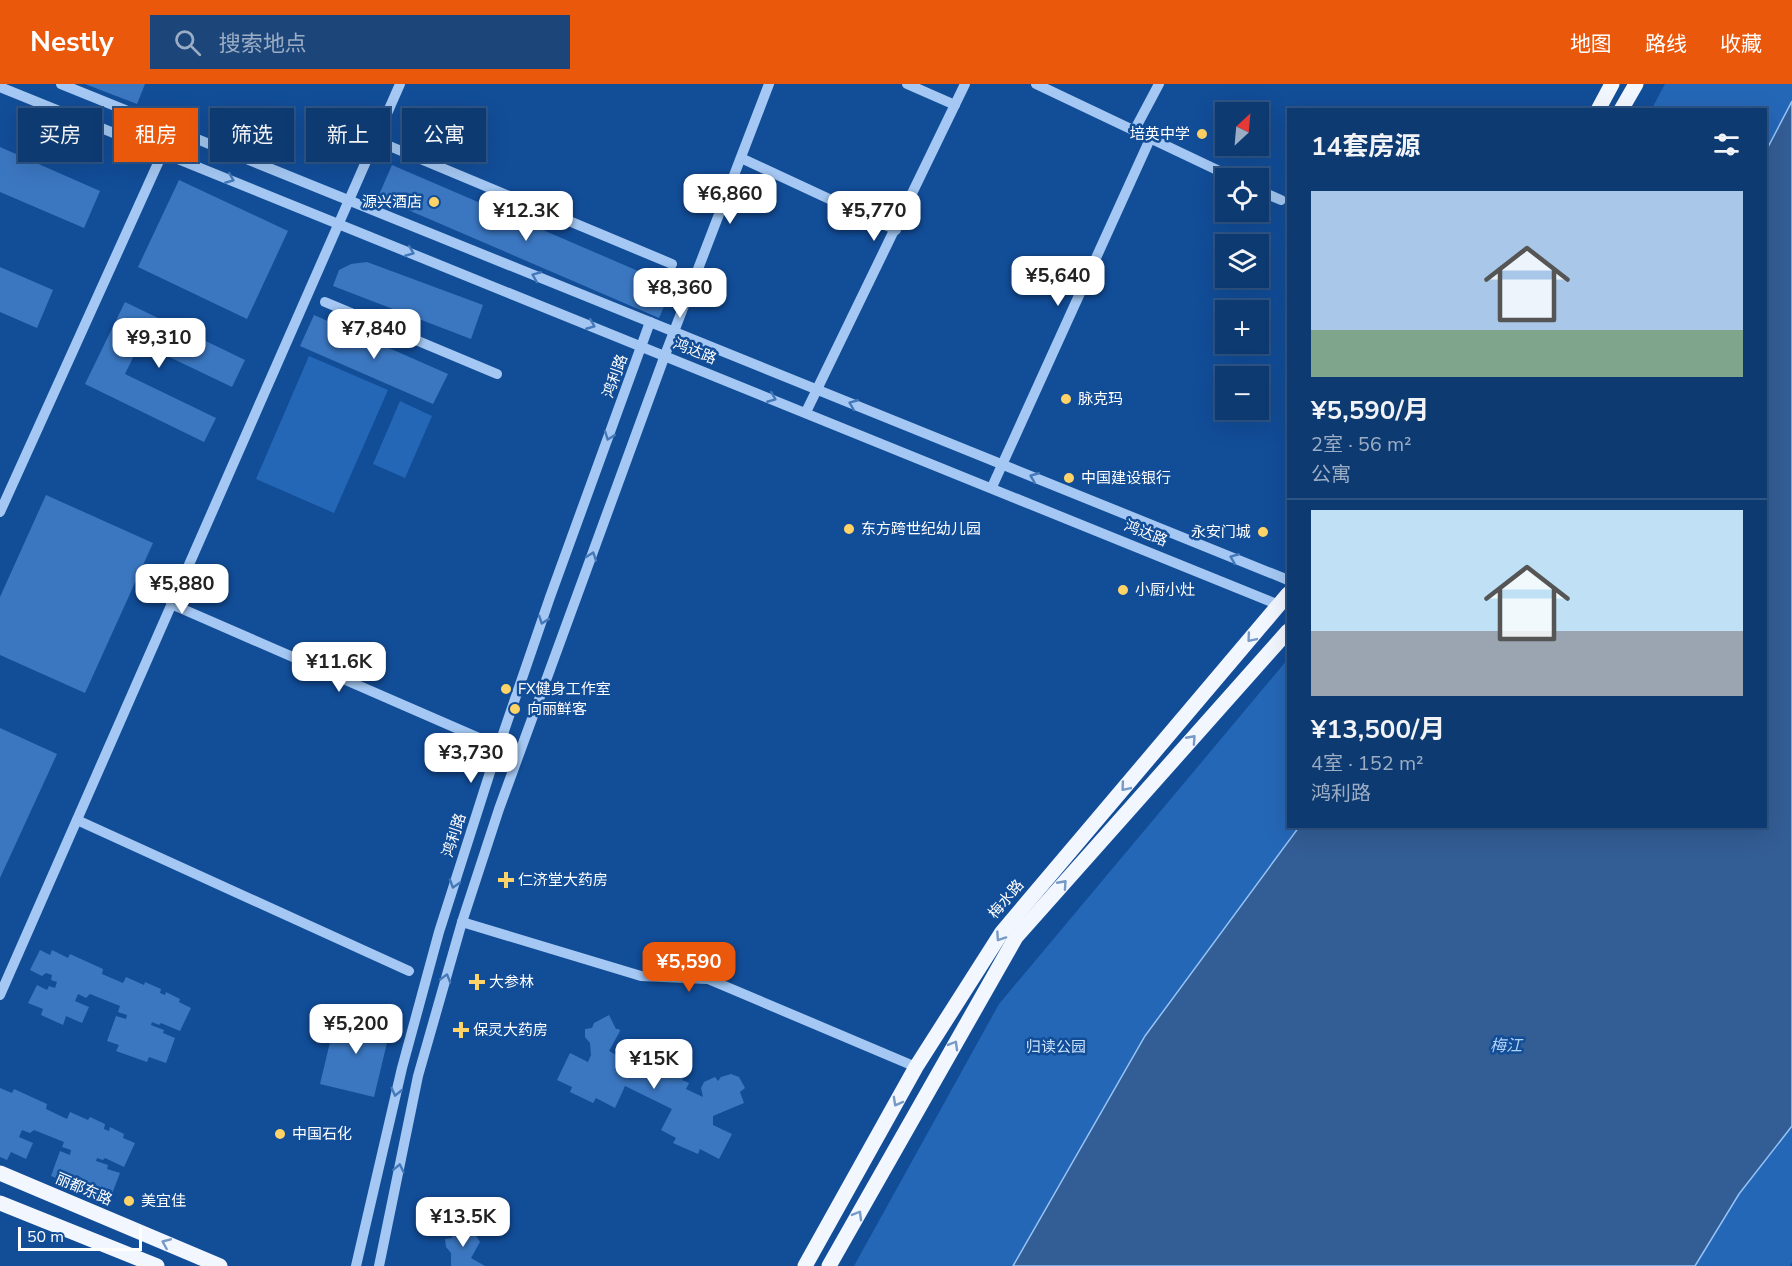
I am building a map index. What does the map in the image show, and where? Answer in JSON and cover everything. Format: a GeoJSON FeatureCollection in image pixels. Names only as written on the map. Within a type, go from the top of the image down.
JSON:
{"type":"FeatureCollection","features":[{"type":"Feature","properties":{"kind":"main road"},"geometry":{"type":"LineString","coordinates":[[1599,108],[1612,84]]}},
{"type":"Feature","properties":{"kind":"main road"},"geometry":{"type":"LineString","coordinates":[[1622,108],[1636,84]]}},
{"type":"Feature","properties":{"kind":"main road","name":"梅水路"},"geometry":{"type":"LineString","coordinates":[[805,1266],[916,1067],[1002,932],[1284,599]]}},
{"type":"Feature","properties":{"kind":"main road"},"geometry":{"type":"LineString","coordinates":[[830,1266],[1016,937],[1287,632]]}},
{"type":"Feature","properties":{"kind":"main road","name":"丽都东路"},"geometry":{"type":"LineString","coordinates":[[0,1173],[220,1266]]}},
{"type":"Feature","properties":{"kind":"main road"},"geometry":{"type":"LineString","coordinates":[[0,1203],[157,1266]]}},
{"type":"Feature","properties":{"kind":"street","name":"鸿达路"},"geometry":{"type":"LineString","coordinates":[[61,84],[1287,580]]}},
{"type":"Feature","properties":{"kind":"street"},"geometry":{"type":"LineString","coordinates":[[389,108],[400,84]]}},
{"type":"Feature","properties":{"kind":"street"},"geometry":{"type":"LineString","coordinates":[[379,1266],[418,1076],[462,922],[518,755],[665,355],[769,84]]}},
{"type":"Feature","properties":{"kind":"street"},"geometry":{"type":"LineString","coordinates":[[907,84],[956,105]]}},
{"type":"Feature","properties":{"kind":"street"},"geometry":{"type":"LineString","coordinates":[[806,412],[965,84]]}},
{"type":"Feature","properties":{"kind":"street"},"geometry":{"type":"LineString","coordinates":[[1036,84],[1215,169]]}},
{"type":"Feature","properties":{"kind":"street"},"geometry":{"type":"LineString","coordinates":[[1134,131],[1159,84]]}},
{"type":"Feature","properties":{"kind":"street","name":"鸿达路"},"geometry":{"type":"LineString","coordinates":[[0,87],[114,133]]}},
{"type":"Feature","properties":{"kind":"street"},"geometry":{"type":"LineString","coordinates":[[992,488],[1150,139]]}},
{"type":"Feature","properties":{"kind":"street"},"geometry":{"type":"LineString","coordinates":[[390,146],[672,264]]}},
{"type":"Feature","properties":{"kind":"street"},"geometry":{"type":"LineString","coordinates":[[741,158],[896,230]]}},
{"type":"Feature","properties":{"kind":"street"},"geometry":{"type":"LineString","coordinates":[[0,512],[159,162]]}},
{"type":"Feature","properties":{"kind":"street","name":"鸿达路"},"geometry":{"type":"LineString","coordinates":[[186,162],[992,488],[1284,599]]}},
{"type":"Feature","properties":{"kind":"street"},"geometry":{"type":"LineString","coordinates":[[0,995],[365,162]]}},
{"type":"Feature","properties":{"kind":"street"},"geometry":{"type":"LineString","coordinates":[[1269,195],[1281,200]]}},
{"type":"Feature","properties":{"kind":"street"},"geometry":{"type":"LineString","coordinates":[[326,302],[497,374]]}},
{"type":"Feature","properties":{"kind":"street","name":"鸿利路"},"geometry":{"type":"LineString","coordinates":[[356,1266],[402,1068],[439,932],[550,597],[650,322]]}},
{"type":"Feature","properties":{"kind":"street"},"geometry":{"type":"LineString","coordinates":[[171,604],[518,755]]}},
{"type":"Feature","properties":{"kind":"street"},"geometry":{"type":"LineString","coordinates":[[77,820],[410,971]]}},
{"type":"Feature","properties":{"kind":"street"},"geometry":{"type":"LineString","coordinates":[[462,922],[641,976],[708,979],[916,1067]]}},
{"type":"Feature","properties":{"kind":"green space"},"geometry":{"type":"Polygon","coordinates":[[[1665,84],[1792,84],[1792,101],[1767,149],[1767,108],[1652,108],[1665,84]]]}},
{"type":"Feature","properties":{"kind":"green space"},"geometry":{"type":"Polygon","coordinates":[[[309,356],[388,390],[334,513],[256,479],[309,356]]]}},
{"type":"Feature","properties":{"kind":"green space"},"geometry":{"type":"Polygon","coordinates":[[[400,401],[432,416],[405,478],[373,464],[400,401]]]}},
{"type":"Feature","properties":{"kind":"green space","name":"归读公园"},"geometry":{"type":"Polygon","coordinates":[[[1287,660],[1287,828],[1298,828],[1145,1036],[1013,1266],[854,1266],[999,1004],[1287,660]]]}},
{"type":"Feature","properties":{"kind":"green space"},"geometry":{"type":"Polygon","coordinates":[[[1792,1126],[1792,1262],[1790,1266],[1695,1266],[1739,1194],[1792,1126]]]}},
{"type":"Feature","properties":{"kind":"water","name":"梅江"},"geometry":{"type":"Polygon","coordinates":[[[1792,101],[1792,1126],[1739,1194],[1695,1266],[1013,1266],[1145,1036],[1298,828],[1767,828],[1767,149],[1792,101]]]}},
{"type":"Feature","properties":{"kind":"building"},"geometry":{"type":"Polygon","coordinates":[[[85,84],[145,84],[137,104],[85,84]]]}},
{"type":"Feature","properties":{"kind":"building"},"geometry":{"type":"Polygon","coordinates":[[[0,147],[18,155],[18,162],[34,162],[100,191],[84,228],[0,192],[0,147]]]}},
{"type":"Feature","properties":{"kind":"building"},"geometry":{"type":"Polygon","coordinates":[[[392,165],[673,286],[659,318],[378,197],[392,165]]]}},
{"type":"Feature","properties":{"kind":"building"},"geometry":{"type":"Polygon","coordinates":[[[179,180],[288,231],[247,319],[138,267],[179,180]]]}},
{"type":"Feature","properties":{"kind":"building"},"geometry":{"type":"Polygon","coordinates":[[[367,262],[483,305],[471,339],[333,286],[339,270],[351,264],[367,262]]]}},
{"type":"Feature","properties":{"kind":"building"},"geometry":{"type":"Polygon","coordinates":[[[0,267],[53,290],[37,328],[0,312],[0,267]]]}},
{"type":"Feature","properties":{"kind":"building"},"geometry":{"type":"Polygon","coordinates":[[[125,302],[245,360],[232,387],[140,343],[125,374],[216,418],[204,442],[85,384],[125,302]]]}},
{"type":"Feature","properties":{"kind":"building"},"geometry":{"type":"Polygon","coordinates":[[[314,315],[448,374],[433,404],[300,346],[314,315]]]}},
{"type":"Feature","properties":{"kind":"building"},"geometry":{"type":"Polygon","coordinates":[[[46,495],[153,543],[85,693],[0,655],[0,597],[46,495]]]}},
{"type":"Feature","properties":{"kind":"building"},"geometry":{"type":"Polygon","coordinates":[[[0,728],[57,754],[0,878],[0,728]]]}},
{"type":"Feature","properties":{"kind":"building"},"geometry":{"type":"Polygon","coordinates":[[[40,950],[50,955],[52,950],[68,958],[70,954],[103,969],[102,974],[123,983],[126,977],[144,985],[145,982],[161,989],[160,993],[165,995],[166,992],[180,999],[179,1002],[191,1008],[180,1031],[161,1023],[159,1025],[152,1022],[151,1025],[175,1038],[166,1063],[149,1057],[147,1062],[116,1051],[119,1045],[107,1041],[116,1016],[126,1019],[127,1015],[118,1012],[120,1006],[90,994],[86,998],[78,994],[75,1001],[89,1007],[82,1023],[66,1016],[63,1025],[41,1015],[43,1009],[28,1003],[37,985],[47,990],[49,986],[55,988],[57,982],[51,980],[52,975],[46,973],[42,976],[30,970],[40,950]]]}},
{"type":"Feature","properties":{"kind":"building"},"geometry":{"type":"Polygon","coordinates":[[[337,1013],[391,1026],[374,1097],[320,1084],[337,1013]]]}},
{"type":"Feature","properties":{"kind":"building"},"geometry":{"type":"Polygon","coordinates":[[[609,1015],[616,1029],[620,1031],[609,1051],[630,1062],[634,1055],[667,1072],[670,1067],[685,1075],[682,1080],[689,1083],[686,1089],[703,1097],[701,1088],[704,1082],[715,1077],[718,1081],[721,1077],[731,1074],[739,1077],[745,1088],[740,1092],[744,1103],[713,1116],[713,1125],[732,1134],[719,1159],[700,1149],[698,1154],[673,1143],[676,1138],[661,1130],[672,1109],[625,1086],[615,1108],[596,1098],[593,1103],[570,1092],[572,1087],[557,1080],[570,1053],[588,1062],[591,1055],[590,1043],[585,1037],[585,1029],[592,1028],[594,1023],[609,1015]]]}},
{"type":"Feature","properties":{"kind":"building"},"geometry":{"type":"Polygon","coordinates":[[[0,1088],[12,1093],[14,1089],[47,1104],[46,1109],[67,1119],[70,1112],[88,1120],[90,1117],[105,1124],[104,1129],[109,1131],[110,1127],[124,1134],[123,1138],[135,1143],[124,1167],[105,1158],[103,1160],[97,1158],[96,1161],[108,1165],[107,1169],[120,1173],[110,1199],[93,1192],[91,1198],[61,1186],[63,1181],[51,1176],[60,1151],[70,1155],[71,1150],[62,1147],[64,1142],[34,1130],[30,1133],[22,1130],[19,1137],[33,1143],[26,1159],[11,1152],[7,1160],[0,1157],[0,1088]]]}},
{"type":"Feature","properties":{"kind":"building"},"geometry":{"type":"Polygon","coordinates":[[[470,1226],[480,1242],[471,1258],[485,1266],[451,1266],[451,1253],[446,1247],[445,1239],[452,1238],[454,1233],[470,1226]]]}},
{"type":"Feature","properties":{"kind":"place","name":"培英中学"},"geometry":{"type":"Point","coordinates":[1202,134]}},
{"type":"Feature","properties":{"kind":"place","name":"源兴酒店"},"geometry":{"type":"Point","coordinates":[434,202]}},
{"type":"Feature","properties":{"kind":"place","name":"脉克玛"},"geometry":{"type":"Point","coordinates":[1066,399]}},
{"type":"Feature","properties":{"kind":"place","name":"中国建设银行"},"geometry":{"type":"Point","coordinates":[1069,478]}},
{"type":"Feature","properties":{"kind":"place","name":"东方跨世纪幼儿园"},"geometry":{"type":"Point","coordinates":[849,529]}},
{"type":"Feature","properties":{"kind":"place","name":"永安门城"},"geometry":{"type":"Point","coordinates":[1263,532]}},
{"type":"Feature","properties":{"kind":"place","name":"小厨小灶"},"geometry":{"type":"Point","coordinates":[1123,590]}},
{"type":"Feature","properties":{"kind":"place","name":"FX健身工作室"},"geometry":{"type":"Point","coordinates":[506,689]}},
{"type":"Feature","properties":{"kind":"place","name":"向丽鲜客"},"geometry":{"type":"Point","coordinates":[515,709]}},
{"type":"Feature","properties":{"kind":"place","name":"仁济堂大药房"},"geometry":{"type":"Point","coordinates":[506,880]}},
{"type":"Feature","properties":{"kind":"place","name":"大参林"},"geometry":{"type":"Point","coordinates":[477,982]}},
{"type":"Feature","properties":{"kind":"place","name":"保灵大药房"},"geometry":{"type":"Point","coordinates":[461,1030]}},
{"type":"Feature","properties":{"kind":"place","name":"中国石化"},"geometry":{"type":"Point","coordinates":[280,1134]}},
{"type":"Feature","properties":{"kind":"place","name":"美宜佳"},"geometry":{"type":"Point","coordinates":[129,1201]}}]}
